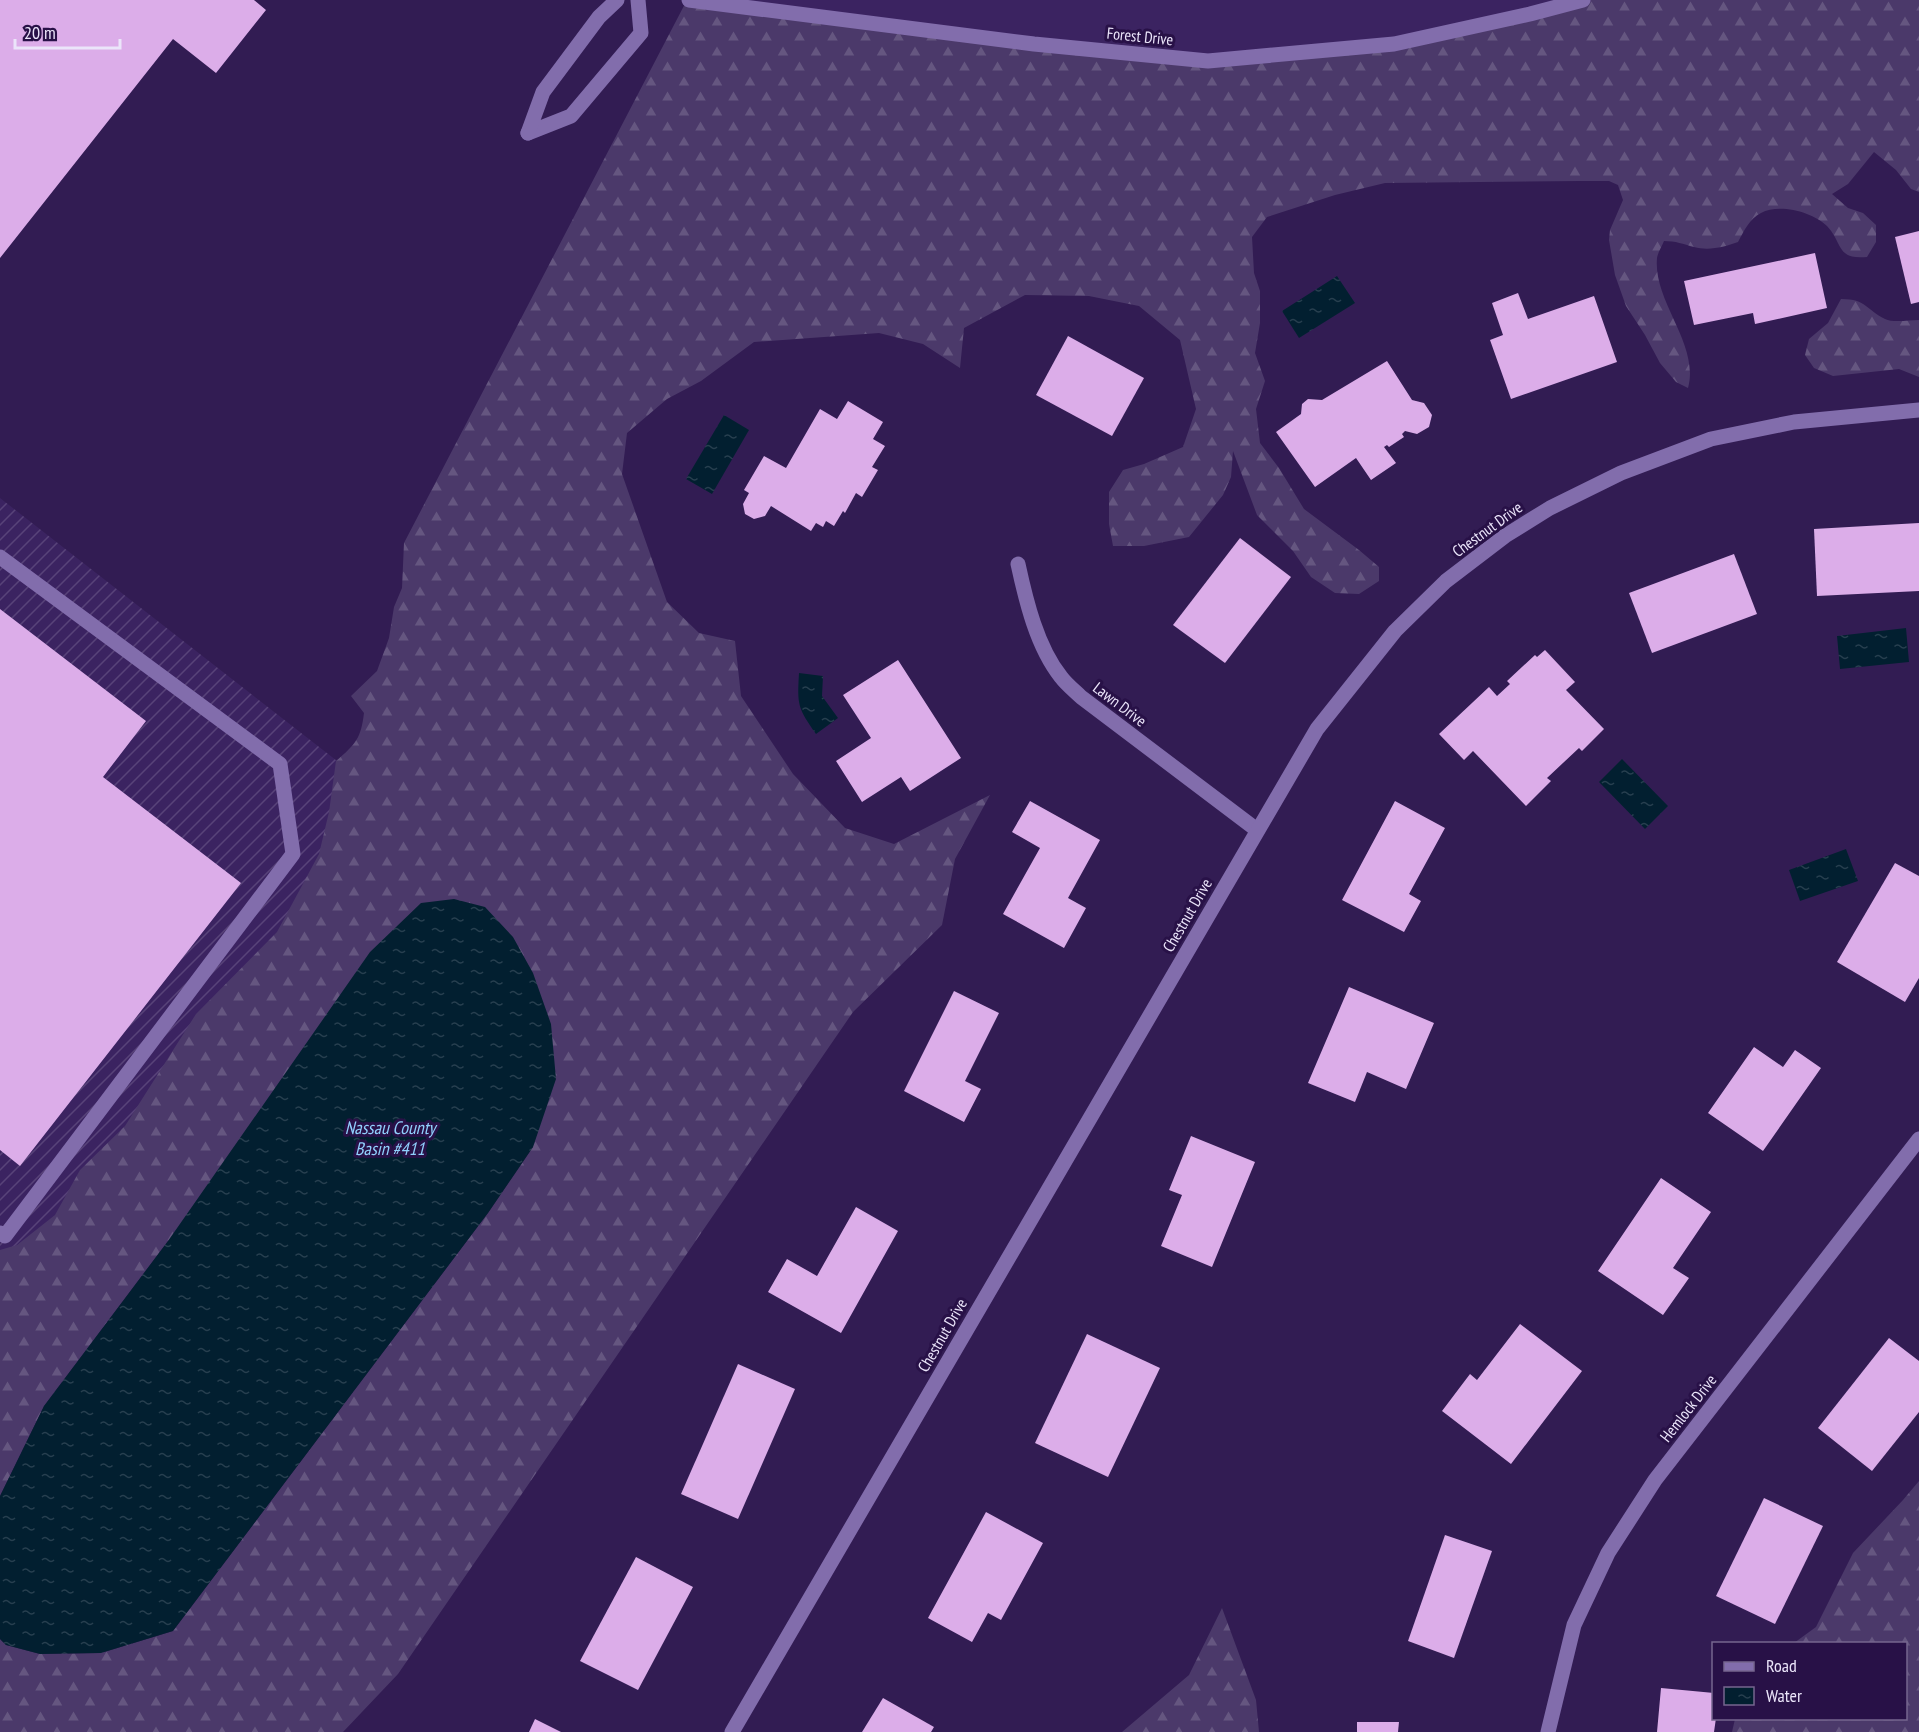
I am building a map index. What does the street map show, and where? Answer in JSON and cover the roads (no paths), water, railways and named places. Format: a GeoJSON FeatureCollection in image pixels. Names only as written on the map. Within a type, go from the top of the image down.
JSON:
{"type":"FeatureCollection","features":[{"type":"Feature","properties":{"kind":"street"},"geometry":{"type":"LineString","coordinates":[[617,0],[599,17],[543,92],[528,133],[571,116],[641,33],[638,0]]}},
{"type":"Feature","properties":{"kind":"street","name":"Forest Drive"},"geometry":{"type":"LineString","coordinates":[[689,0],[1034,44],[1208,61],[1394,44],[1583,0]]}},
{"type":"Feature","properties":{"kind":"street","name":"Chestnut Drive"},"geometry":{"type":"LineString","coordinates":[[732,1732],[1317,729],[1395,631],[1446,582],[1505,536],[1550,508],[1621,472],[1711,439],[1794,422],[1919,410]]}},
{"type":"Feature","properties":{"kind":"street"},"geometry":{"type":"LineString","coordinates":[[0,557],[280,764],[293,854],[5,1236],[0,1233]]}},
{"type":"Feature","properties":{"kind":"street","name":"Lawn Drive"},"geometry":{"type":"LineString","coordinates":[[1018,564],[1027,608],[1046,651],[1061,677],[1081,698],[1257,830]]}},
{"type":"Feature","properties":{"kind":"street","name":"Hemlock Drive"},"geometry":{"type":"LineString","coordinates":[[1548,1732],[1574,1625],[1608,1553],[1655,1480],[1919,1139]]}},
{"type":"Feature","properties":{"kind":"water"},"geometry":{"type":"Polygon","coordinates":[[[1337,276],[1355,303],[1299,338],[1282,311],[1337,276]]]}},
{"type":"Feature","properties":{"kind":"water"},"geometry":{"type":"Polygon","coordinates":[[[724,415],[749,430],[712,494],[686,479],[724,415]]]}},
{"type":"Feature","properties":{"kind":"water"},"geometry":{"type":"Polygon","coordinates":[[[1906,628],[1909,662],[1840,669],[1837,636],[1906,628]]]}},
{"type":"Feature","properties":{"kind":"water"},"geometry":{"type":"Polygon","coordinates":[[[799,673],[823,676],[822,696],[838,718],[816,734],[800,706],[799,673]]]}},
{"type":"Feature","properties":{"kind":"water"},"geometry":{"type":"Polygon","coordinates":[[[1622,759],[1668,806],[1645,829],[1599,782],[1622,759]]]}},
{"type":"Feature","properties":{"kind":"water"},"geometry":{"type":"Polygon","coordinates":[[[1846,849],[1858,881],[1800,901],[1789,870],[1846,849]]]}},
{"type":"Feature","properties":{"kind":"water","name":"Nassau County Basin #411"},"geometry":{"type":"Polygon","coordinates":[[[454,899],[485,907],[513,937],[533,973],[551,1024],[556,1079],[533,1147],[488,1213],[173,1631],[101,1653],[40,1654],[6,1645],[0,1639],[0,1496],[44,1406],[168,1241],[370,952],[421,903],[454,899]]]}}]}
